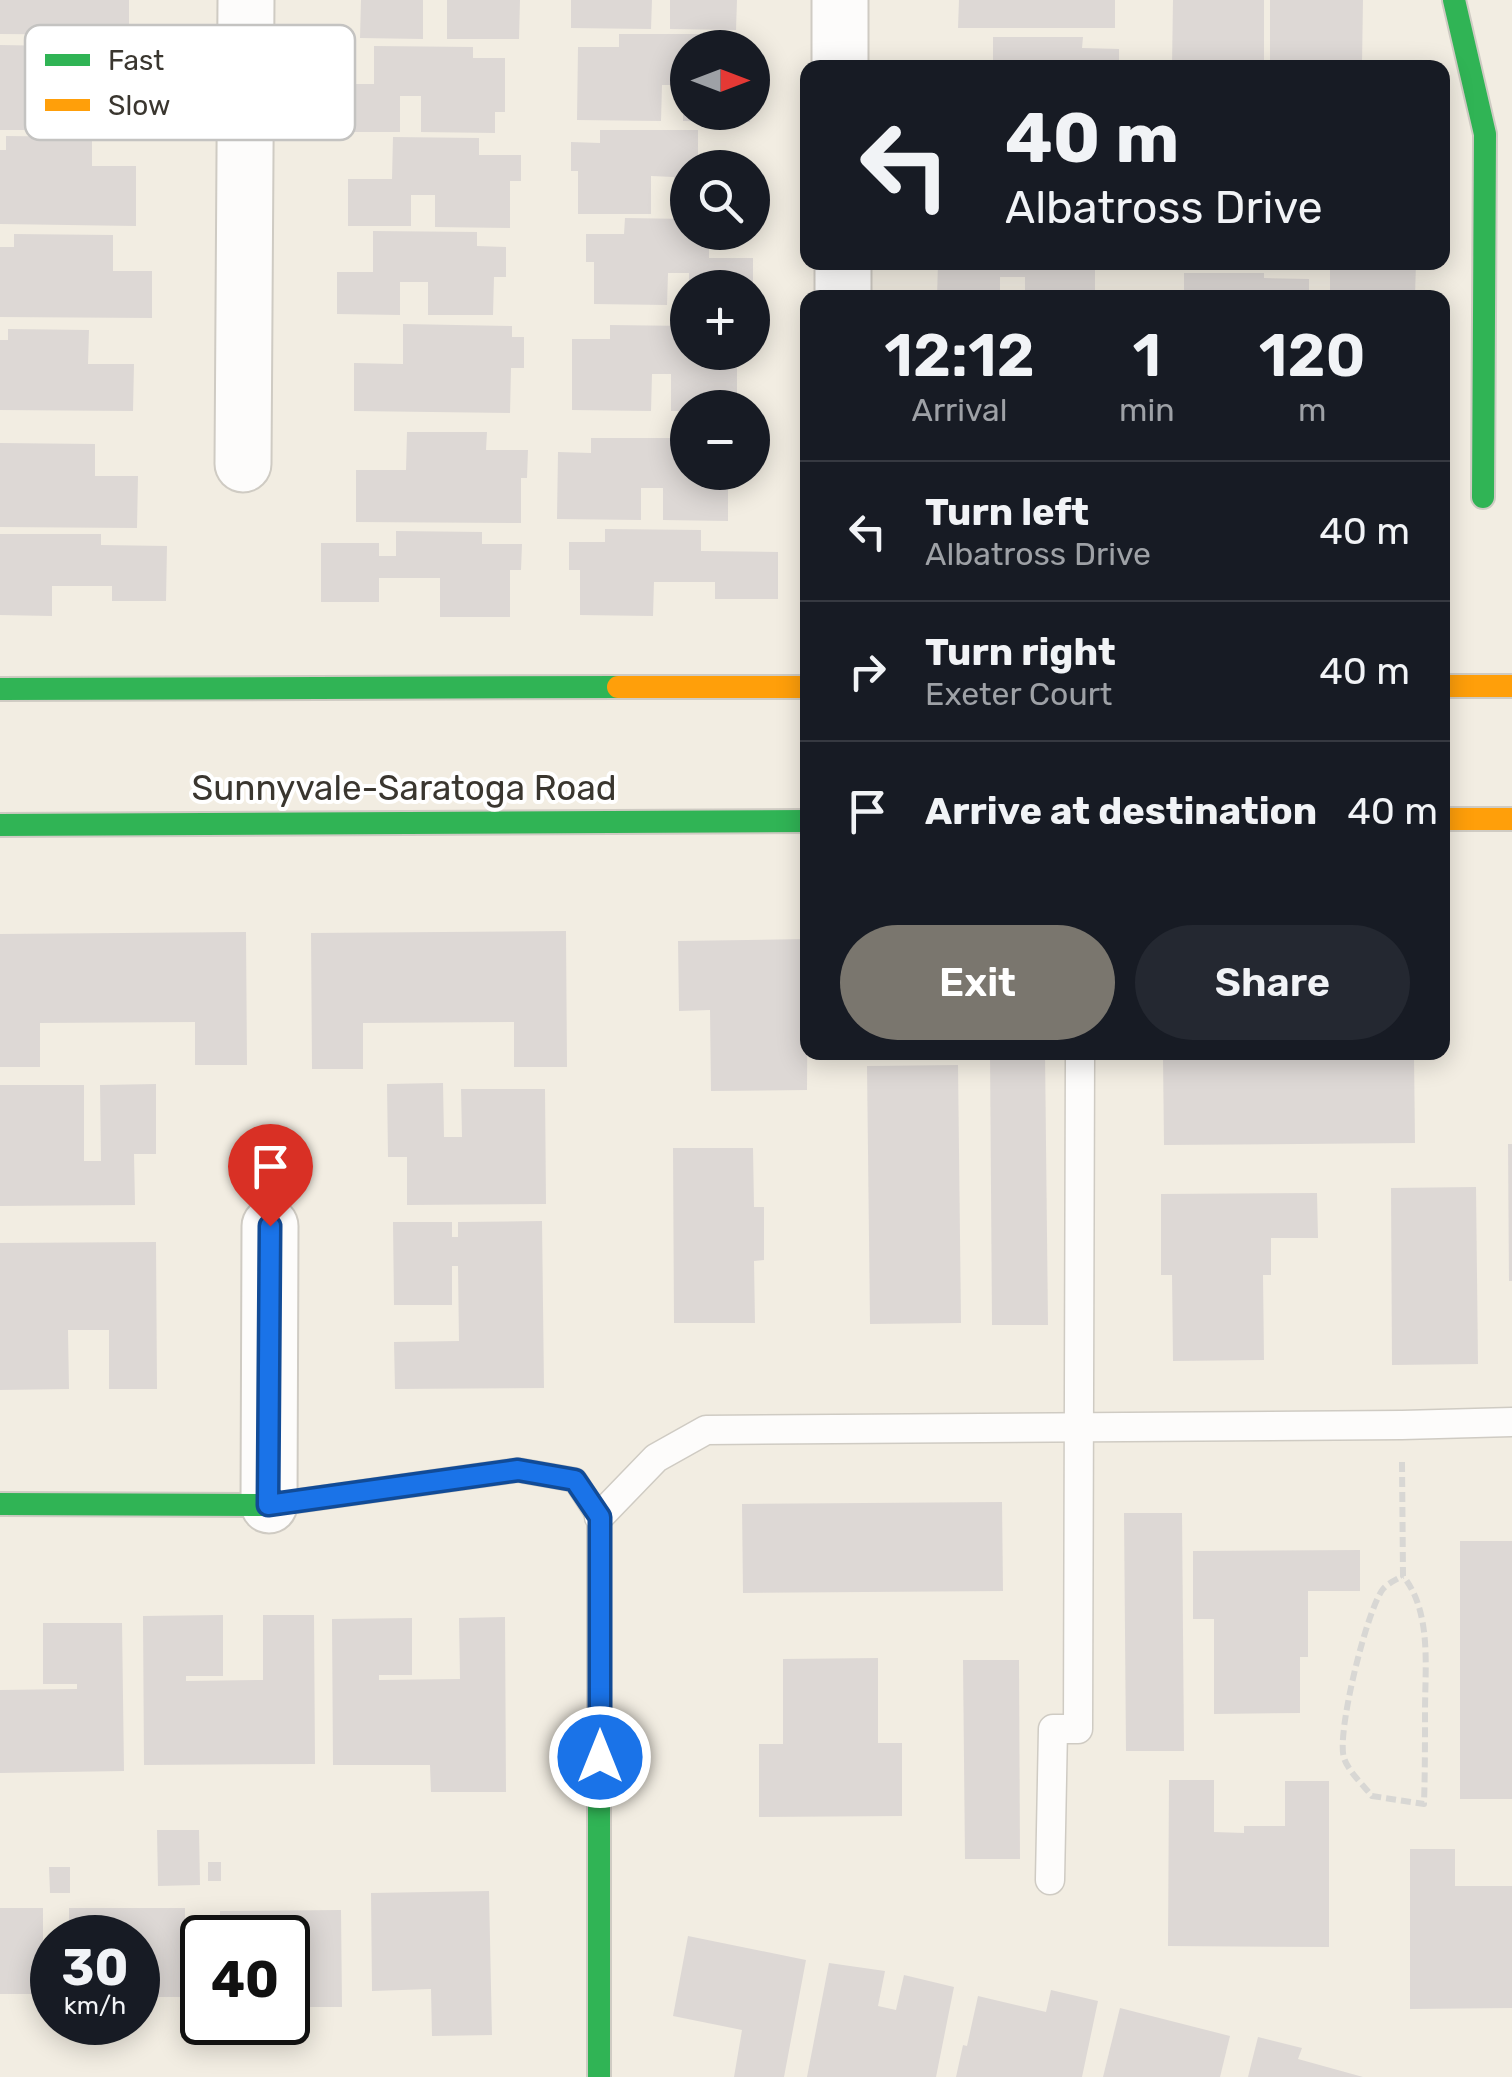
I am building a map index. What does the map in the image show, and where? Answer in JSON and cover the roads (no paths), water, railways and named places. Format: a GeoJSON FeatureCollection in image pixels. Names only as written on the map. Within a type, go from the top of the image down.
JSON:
{"type":"FeatureCollection","features":[{"type":"Feature","properties":{"kind":"main road"},"geometry":{"type":"LineString","coordinates":[[1454,0],[1485,134],[1483,497]]}},
{"type":"Feature","properties":{"kind":"main road"},"geometry":{"type":"LineString","coordinates":[[1450,686],[1512,686]]}},
{"type":"Feature","properties":{"kind":"main road"},"geometry":{"type":"LineString","coordinates":[[0,689],[800,687]]}},
{"type":"Feature","properties":{"kind":"main road"},"geometry":{"type":"LineString","coordinates":[[1450,819],[1512,819]]}},
{"type":"Feature","properties":{"kind":"main road","name":"Sunnyvale-Saratoga Road"},"geometry":{"type":"LineString","coordinates":[[0,825],[800,822]]}},
{"type":"Feature","properties":{"kind":"main road"},"geometry":{"type":"LineString","coordinates":[[0,1504],[268,1505],[518,1470],[575,1480],[600,1517],[600,2077]]}},
{"type":"Feature","properties":{"kind":"street"},"geometry":{"type":"LineString","coordinates":[[246,0],[246,25]]}},
{"type":"Feature","properties":{"kind":"street"},"geometry":{"type":"LineString","coordinates":[[840,0],[840,60]]}},
{"type":"Feature","properties":{"kind":"street"},"geometry":{"type":"LineString","coordinates":[[243,464],[245,140]]}},
{"type":"Feature","properties":{"kind":"street"},"geometry":{"type":"LineString","coordinates":[[268,1505],[270,1226]]}},
{"type":"Feature","properties":{"kind":"lane"},"geometry":{"type":"LineString","coordinates":[[1050,1880],[1053,1729],[1078,1729],[1080,1060]]}},
{"type":"Feature","properties":{"kind":"lane"},"geometry":{"type":"LineString","coordinates":[[600,1517],[656,1458],[706,1430],[1512,1422]]}}]}
